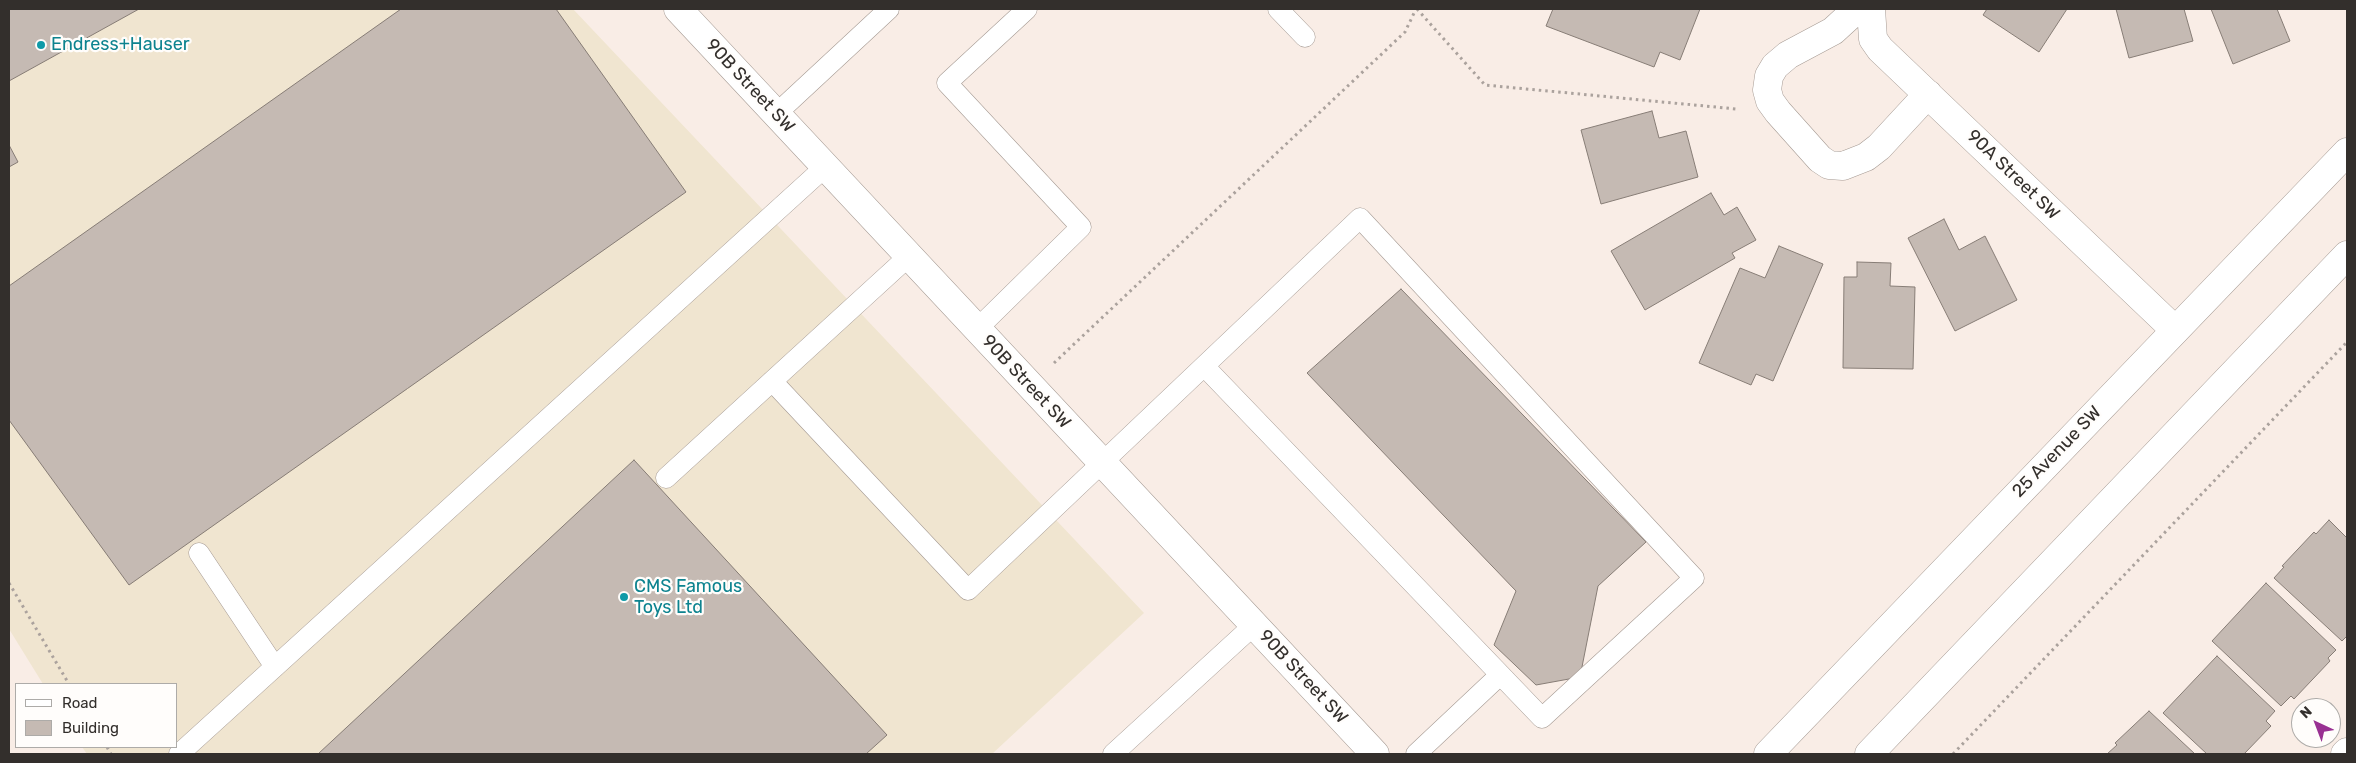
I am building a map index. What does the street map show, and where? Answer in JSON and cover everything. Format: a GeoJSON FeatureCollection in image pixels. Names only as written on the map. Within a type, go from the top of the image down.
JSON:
{"type":"FeatureCollection","features":[{"type":"Feature","properties":{"kind":"street","name":"90B Street SW"},"geometry":{"type":"LineString","coordinates":[[678,9],[1375,754]]}},
{"type":"Feature","properties":{"kind":"street"},"geometry":{"type":"LineString","coordinates":[[1857,9],[1833,32],[1788,55],[1775,66],[1769,76],[1767,90],[1770,101],[1778,112],[1820,159],[1829,165],[1843,166],[1866,157],[1879,147],[1928,94]]}},
{"type":"Feature","properties":{"kind":"street","name":"90A Street SW"},"geometry":{"type":"LineString","coordinates":[[1871,9],[1873,39],[1880,49],[2176,330]]}},
{"type":"Feature","properties":{"kind":"street","name":"25 Avenue SW"},"geometry":{"type":"LineString","coordinates":[[1768,754],[2347,152]]}},
{"type":"Feature","properties":{"kind":"street"},"geometry":{"type":"LineString","coordinates":[[1869,754],[2347,255]]}},
{"type":"Feature","properties":{"kind":"lane"},"geometry":{"type":"LineString","coordinates":[[776,114],[889,9]]}},
{"type":"Feature","properties":{"kind":"lane"},"geometry":{"type":"LineString","coordinates":[[976,328],[1081,227],[947,83],[1027,9]]}},
{"type":"Feature","properties":{"kind":"lane"},"geometry":{"type":"LineString","coordinates":[[1278,9],[1305,37]]}},
{"type":"Feature","properties":{"kind":"lane"},"geometry":{"type":"LineString","coordinates":[[179,754],[825,167]]}},
{"type":"Feature","properties":{"kind":"lane"},"geometry":{"type":"LineString","coordinates":[[772,381],[968,590],[1102,462],[1360,218],[1694,578],[1542,718],[1204,366]]}},
{"type":"Feature","properties":{"kind":"lane"},"geometry":{"type":"LineString","coordinates":[[666,478],[909,256]]}},
{"type":"Feature","properties":{"kind":"lane"},"geometry":{"type":"LineString","coordinates":[[199,553],[275,667]]}},
{"type":"Feature","properties":{"kind":"lane"},"geometry":{"type":"LineString","coordinates":[[1113,754],[1254,625]]}},
{"type":"Feature","properties":{"kind":"lane"},"geometry":{"type":"LineString","coordinates":[[1416,754],[1500,675]]}},
{"type":"Feature","properties":{"kind":"path"},"geometry":{"type":"LineString","coordinates":[[1032,387],[1050,366],[1405,32],[1417,9],[1485,85],[1740,109],[1770,101]]}},
{"type":"Feature","properties":{"kind":"path"},"geometry":{"type":"LineString","coordinates":[[1953,754],[2347,342]]}},
{"type":"Feature","properties":{"kind":"path"},"geometry":{"type":"LineString","coordinates":[[9,584],[68,683]]}},
{"type":"Feature","properties":{"kind":"shaded area"},"geometry":{"type":"Polygon","coordinates":[[[9,9],[573,9],[1144,613],[992,754],[87,754],[83,748],[178,748],[178,683],[42,683],[9,629],[9,9]]]}},
{"type":"Feature","properties":{"kind":"building","name":"Endress+Hauser"},"geometry":{"type":"Polygon","coordinates":[[[9,9],[139,9],[9,81],[9,9]]]}},
{"type":"Feature","properties":{"kind":"building"},"geometry":{"type":"Polygon","coordinates":[[[401,9],[556,9],[686,192],[129,585],[9,420],[9,286],[401,9]]]}},
{"type":"Feature","properties":{"kind":"building"},"geometry":{"type":"Polygon","coordinates":[[[1553,9],[1700,9],[1680,60],[1660,52],[1654,67],[1546,26],[1553,9]]]}},
{"type":"Feature","properties":{"kind":"building"},"geometry":{"type":"Polygon","coordinates":[[[1987,9],[2067,9],[2039,52],[1983,15],[1987,9]]]}},
{"type":"Feature","properties":{"kind":"building"},"geometry":{"type":"Polygon","coordinates":[[[2116,9],[2184,9],[2193,41],[2129,58],[2116,9]]]}},
{"type":"Feature","properties":{"kind":"building"},"geometry":{"type":"Polygon","coordinates":[[[2211,9],[2277,9],[2290,41],[2233,64],[2211,9]]]}},
{"type":"Feature","properties":{"kind":"building"},"geometry":{"type":"Polygon","coordinates":[[[1652,111],[1659,138],[1686,131],[1698,177],[1601,204],[1581,130],[1652,111]]]}},
{"type":"Feature","properties":{"kind":"building"},"geometry":{"type":"Polygon","coordinates":[[[9,145],[18,162],[9,167],[9,145]]]}},
{"type":"Feature","properties":{"kind":"building"},"geometry":{"type":"Polygon","coordinates":[[[1711,193],[1724,215],[1737,207],[1756,240],[1732,253],[1735,258],[1645,310],[1611,251],[1711,193]]]}},
{"type":"Feature","properties":{"kind":"building"},"geometry":{"type":"Polygon","coordinates":[[[1944,219],[1959,250],[1985,236],[2017,300],[1955,331],[1908,238],[1944,219]]]}},
{"type":"Feature","properties":{"kind":"building"},"geometry":{"type":"Polygon","coordinates":[[[1779,246],[1823,264],[1773,381],[1756,374],[1751,385],[1699,363],[1740,268],[1765,278],[1779,246]]]}},
{"type":"Feature","properties":{"kind":"building"},"geometry":{"type":"Polygon","coordinates":[[[1857,262],[1891,263],[1890,286],[1915,287],[1913,369],[1843,368],[1844,277],[1857,277],[1857,262]]]}},
{"type":"Feature","properties":{"kind":"building"},"geometry":{"type":"Polygon","coordinates":[[[1401,289],[1646,542],[1598,586],[1580,677],[1536,685],[1494,645],[1516,591],[1307,373],[1401,289]]]}},
{"type":"Feature","properties":{"kind":"building","name":"CMS Famous Toys Ltd"},"geometry":{"type":"Polygon","coordinates":[[[634,460],[887,735],[866,754],[318,754],[634,460]]]}},
{"type":"Feature","properties":{"kind":"building"},"geometry":{"type":"Polygon","coordinates":[[[2329,520],[2347,538],[2347,636],[2342,641],[2274,578],[2284,567],[2282,566],[2314,532],[2316,534],[2329,520]]]}},
{"type":"Feature","properties":{"kind":"building"},"geometry":{"type":"Polygon","coordinates":[[[2266,583],[2336,650],[2328,658],[2330,661],[2295,698],[2291,696],[2281,706],[2212,641],[2266,583]]]}},
{"type":"Feature","properties":{"kind":"building"},"geometry":{"type":"Polygon","coordinates":[[[2217,656],[2275,711],[2266,721],[2271,726],[2244,754],[2207,754],[2163,713],[2217,656]]]}},
{"type":"Feature","properties":{"kind":"building"},"geometry":{"type":"Polygon","coordinates":[[[2149,711],[2195,754],[2107,754],[2117,745],[2115,743],[2149,711]]]}},
{"type":"Feature","properties":{"kind":"place","name":"Endress+Hauser"},"geometry":{"type":"Point","coordinates":[41,45]}},
{"type":"Feature","properties":{"kind":"place","name":"CMS Famous Toys Ltd"},"geometry":{"type":"Point","coordinates":[624,597]}}]}
